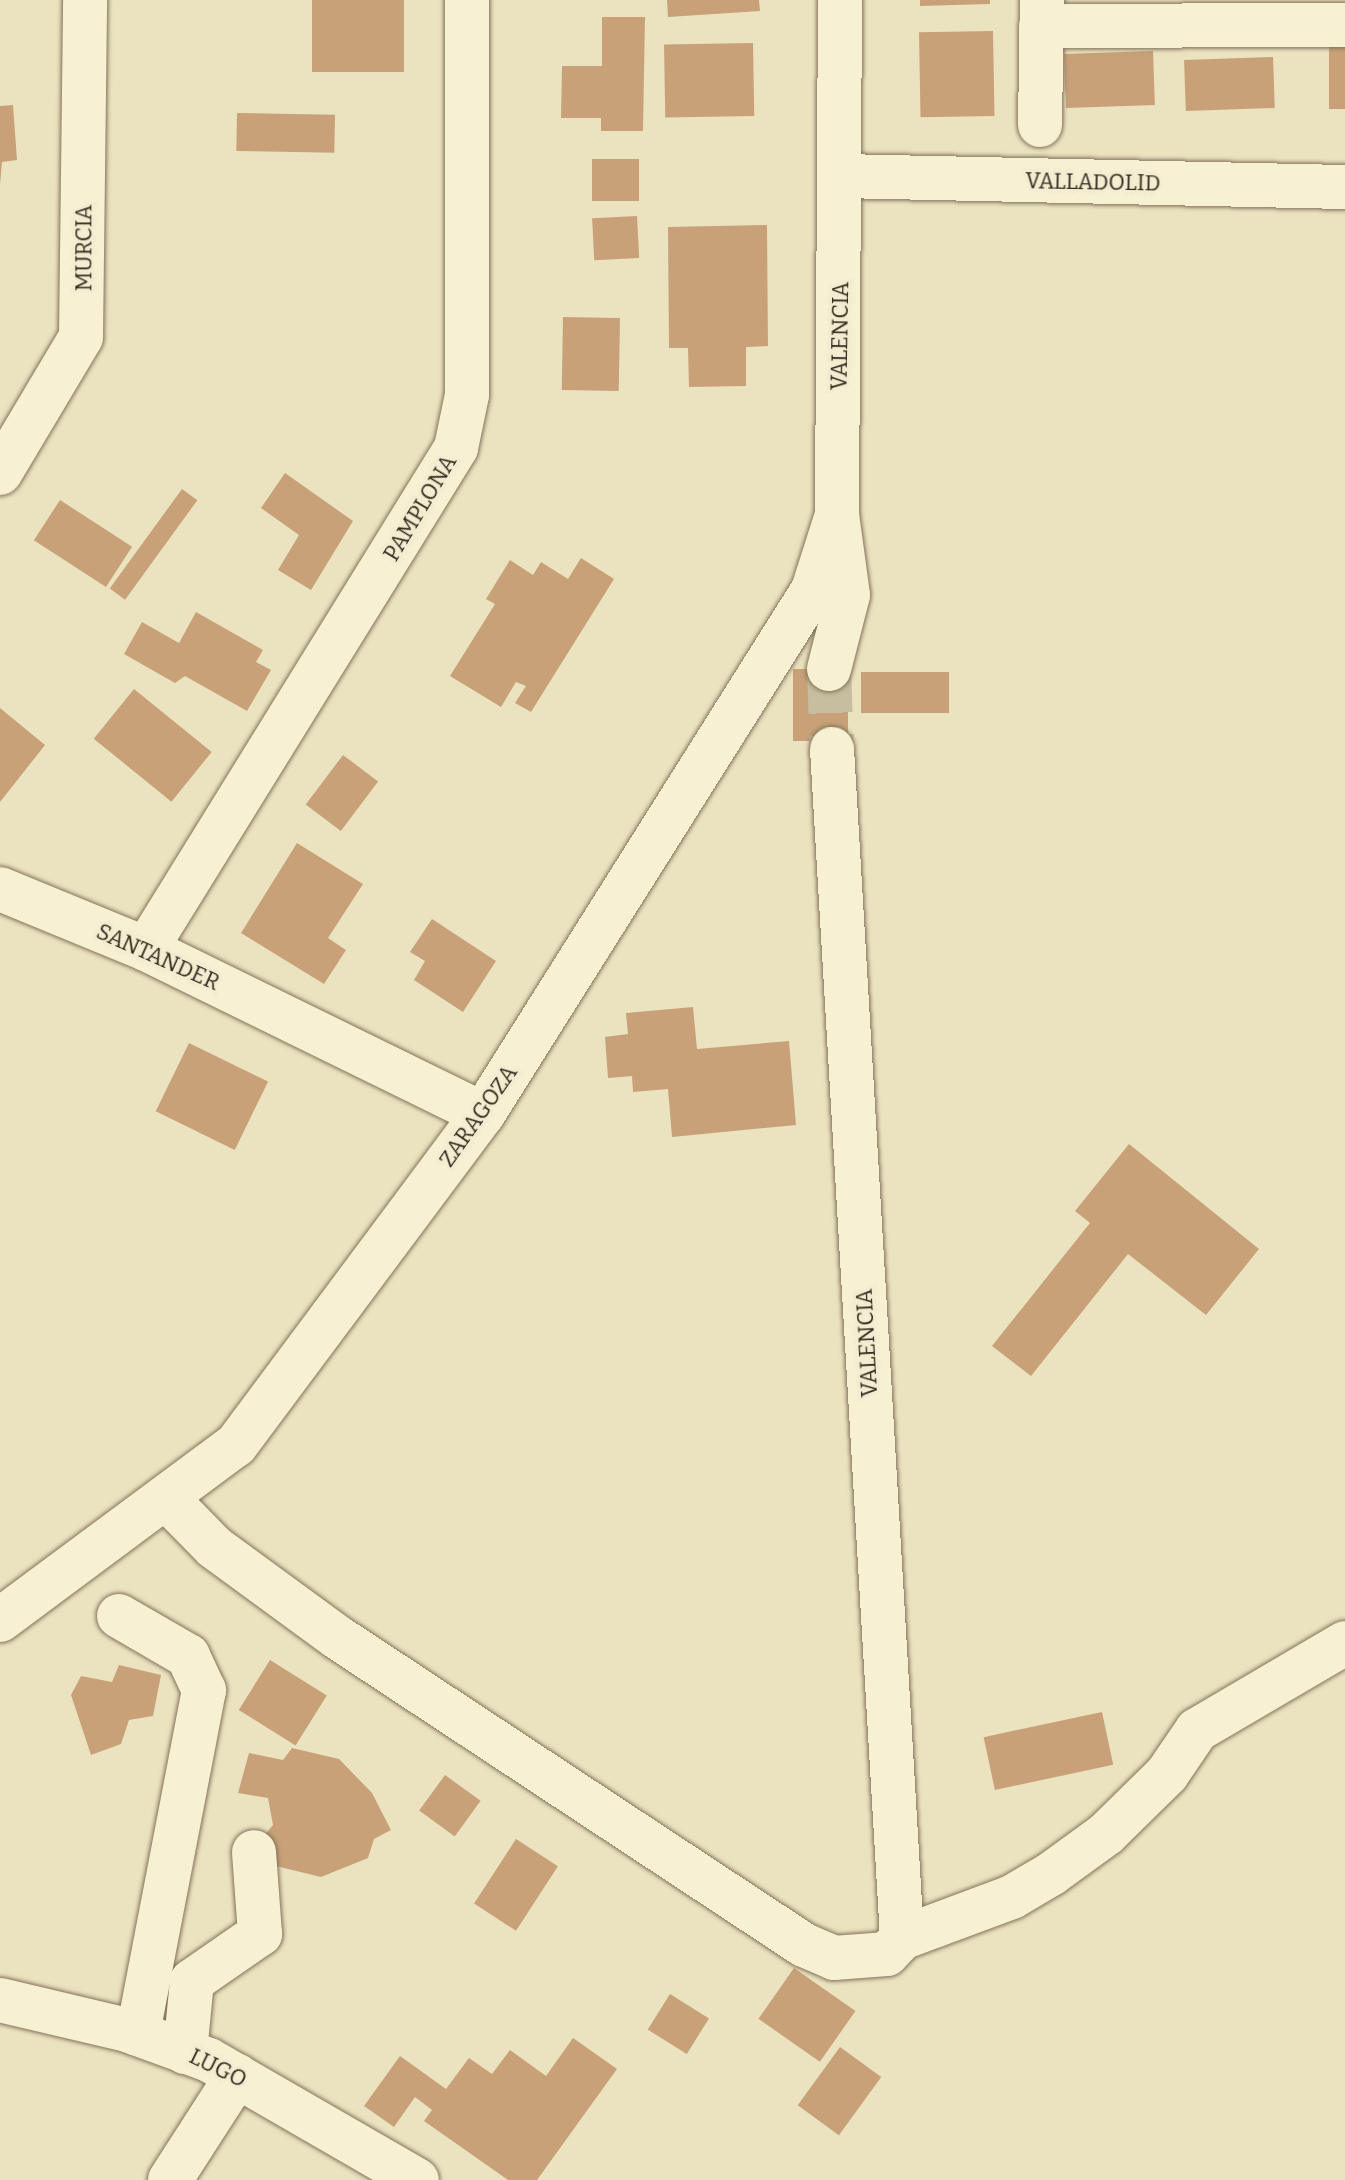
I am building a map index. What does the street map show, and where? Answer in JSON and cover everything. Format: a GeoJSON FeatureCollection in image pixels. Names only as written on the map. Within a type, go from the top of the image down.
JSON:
{"type":"FeatureCollection","features":[{"type":"Feature","properties":{"kind":"street","name":"MURCIA"},"geometry":{"type":"LineString","coordinates":[[0,473],[81,337],[85,0]]}},
{"type":"Feature","properties":{"kind":"street","name":"PAMPLONA"},"geometry":{"type":"LineString","coordinates":[[146,949],[456,448],[467,395],[467,0]]}},
{"type":"Feature","properties":{"kind":"street","name":"VALENCIA"},"geometry":{"type":"LineString","coordinates":[[829,669],[848,595],[837,515],[840,0]]}},
{"type":"Feature","properties":{"kind":"street"},"geometry":{"type":"LineString","coordinates":[[1040,125],[1042,13],[1345,25]]}},
{"type":"Feature","properties":{"kind":"street","name":"VALLADOLID"},"geometry":{"type":"LineString","coordinates":[[841,176],[1345,187]]}},
{"type":"Feature","properties":{"kind":"street","name":"ZARAGOZA"},"geometry":{"type":"LineString","coordinates":[[0,1620],[169,1501],[236,1445],[483,1114],[813,590],[837,515]]}},
{"type":"Feature","properties":{"kind":"street","name":"VALENCIA"},"geometry":{"type":"LineString","coordinates":[[832,749],[902,1938]]}},
{"type":"Feature","properties":{"kind":"street","name":"SANTANDER"},"geometry":{"type":"LineString","coordinates":[[0,889],[146,949],[483,1114]]}},
{"type":"Feature","properties":{"kind":"street"},"geometry":{"type":"LineString","coordinates":[[169,1501],[214,1547],[337,1637],[804,1945],[863,1959],[887,1954],[902,1938],[1012,1897],[1051,1874],[1167,1774],[1197,1730],[1345,1643]]}},
{"type":"Feature","properties":{"kind":"street"},"geometry":{"type":"LineString","coordinates":[[119,1616],[188,1656],[204,1690],[138,2034]]}},
{"type":"Feature","properties":{"kind":"street"},"geometry":{"type":"LineString","coordinates":[[185,2052],[192,1981],[260,1934],[254,1852]]}},
{"type":"Feature","properties":{"kind":"street","name":"LUGO"},"geometry":{"type":"LineString","coordinates":[[0,2000],[138,2034],[185,2052],[237,2076],[417,2180]]}},
{"type":"Feature","properties":{"kind":"street"},"geometry":{"type":"LineString","coordinates":[[170,2180],[237,2076]]}},
{"type":"Feature","properties":{"kind":"building"},"geometry":{"type":"Polygon","coordinates":[[[312,0],[404,0],[404,72],[312,72],[312,0]]]}},
{"type":"Feature","properties":{"kind":"building"},"geometry":{"type":"Polygon","coordinates":[[[667,0],[759,0],[760,11],[668,17],[667,0]]]}},
{"type":"Feature","properties":{"kind":"building"},"geometry":{"type":"Polygon","coordinates":[[[920,0],[990,0],[990,4],[920,6],[920,0]]]}},
{"type":"Feature","properties":{"kind":"building"},"geometry":{"type":"Polygon","coordinates":[[[602,17],[645,17],[643,131],[601,131],[601,118],[561,118],[562,66],[602,66],[602,17]]]}},
{"type":"Feature","properties":{"kind":"building"},"geometry":{"type":"Polygon","coordinates":[[[993,31],[994,116],[920,117],[919,32],[993,31]]]}},
{"type":"Feature","properties":{"kind":"building"},"geometry":{"type":"Polygon","coordinates":[[[753,43],[754,116],[665,118],[664,45],[753,43]]]}},
{"type":"Feature","properties":{"kind":"building"},"geometry":{"type":"Polygon","coordinates":[[[1329,46],[1345,46],[1345,109],[1329,109],[1329,46]]]}},
{"type":"Feature","properties":{"kind":"building"},"geometry":{"type":"Polygon","coordinates":[[[1153,51],[1155,105],[1066,108],[1064,54],[1153,51]]]}},
{"type":"Feature","properties":{"kind":"building"},"geometry":{"type":"Polygon","coordinates":[[[1273,57],[1275,108],[1186,111],[1184,60],[1273,57]]]}},
{"type":"Feature","properties":{"kind":"building"},"geometry":{"type":"Polygon","coordinates":[[[13,105],[17,160],[2,162],[0,185],[0,106],[13,105]]]}},
{"type":"Feature","properties":{"kind":"building"},"geometry":{"type":"Polygon","coordinates":[[[237,113],[335,115],[334,153],[236,151],[237,113]]]}},
{"type":"Feature","properties":{"kind":"building"},"geometry":{"type":"Polygon","coordinates":[[[592,159],[639,159],[639,201],[592,201],[592,159]]]}},
{"type":"Feature","properties":{"kind":"building"},"geometry":{"type":"Polygon","coordinates":[[[637,216],[639,258],[594,260],[592,218],[637,216]]]}},
{"type":"Feature","properties":{"kind":"building"},"geometry":{"type":"Polygon","coordinates":[[[767,225],[768,346],[746,347],[746,386],[689,387],[688,348],[669,348],[668,227],[767,225]]]}},
{"type":"Feature","properties":{"kind":"building"},"geometry":{"type":"Polygon","coordinates":[[[563,317],[620,318],[619,391],[562,390],[563,317]]]}},
{"type":"Feature","properties":{"kind":"building"},"geometry":{"type":"Polygon","coordinates":[[[285,473],[353,521],[311,590],[278,570],[299,535],[261,508],[285,473]]]}},
{"type":"Feature","properties":{"kind":"building"},"geometry":{"type":"Polygon","coordinates":[[[182,489],[197,500],[125,600],[110,589],[182,489]]]}},
{"type":"Feature","properties":{"kind":"building"},"geometry":{"type":"Polygon","coordinates":[[[60,500],[132,547],[106,587],[34,540],[60,500]]]}},
{"type":"Feature","properties":{"kind":"building"},"geometry":{"type":"Polygon","coordinates":[[[581,558],[614,579],[531,712],[515,703],[526,686],[516,682],[501,707],[450,676],[495,604],[486,599],[510,560],[533,575],[541,562],[568,579],[581,558]]]}},
{"type":"Feature","properties":{"kind":"building"},"geometry":{"type":"Polygon","coordinates":[[[196,612],[263,650],[256,662],[271,670],[247,711],[185,676],[175,683],[124,654],[142,622],[179,643],[196,612]]]}},
{"type":"Feature","properties":{"kind":"building"},"geometry":{"type":"Polygon","coordinates":[[[793,669],[848,669],[848,741],[793,741],[793,669]]]}},
{"type":"Feature","properties":{"kind":"building"},"geometry":{"type":"Polygon","coordinates":[[[861,672],[949,672],[949,713],[861,713],[861,672]]]}},
{"type":"Feature","properties":{"kind":"building"},"geometry":{"type":"Polygon","coordinates":[[[134,689],[212,752],[171,802],[94,739],[134,689]]]}},
{"type":"Feature","properties":{"kind":"building"},"geometry":{"type":"Polygon","coordinates":[[[0,708],[45,745],[0,802],[0,708]]]}},
{"type":"Feature","properties":{"kind":"building"},"geometry":{"type":"Polygon","coordinates":[[[343,755],[378,781],[341,831],[306,805],[343,755]]]}},
{"type":"Feature","properties":{"kind":"building"},"geometry":{"type":"Polygon","coordinates":[[[297,843],[363,884],[328,938],[346,950],[324,984],[241,933],[297,843]]]}},
{"type":"Feature","properties":{"kind":"building"},"geometry":{"type":"Polygon","coordinates":[[[432,919],[496,961],[463,1012],[414,980],[425,961],[410,952],[432,919]]]}},
{"type":"Feature","properties":{"kind":"building"},"geometry":{"type":"Polygon","coordinates":[[[693,1007],[697,1049],[789,1041],[796,1125],[672,1137],[668,1089],[633,1092],[632,1076],[608,1078],[605,1037],[628,1034],[626,1013],[693,1007]]]}},
{"type":"Feature","properties":{"kind":"building"},"geometry":{"type":"Polygon","coordinates":[[[189,1043],[268,1082],[235,1150],[156,1111],[189,1043]]]}},
{"type":"Feature","properties":{"kind":"building"},"geometry":{"type":"Polygon","coordinates":[[[1129,1144],[1259,1249],[1206,1315],[1128,1254],[1031,1376],[992,1346],[1090,1223],[1075,1211],[1129,1144]]]}},
{"type":"Feature","properties":{"kind":"building"},"geometry":{"type":"Polygon","coordinates":[[[270,1660],[327,1696],[296,1746],[239,1710],[270,1660]]]}},
{"type":"Feature","properties":{"kind":"building"},"geometry":{"type":"Polygon","coordinates":[[[119,1665],[161,1675],[153,1716],[129,1720],[121,1744],[91,1755],[71,1695],[81,1676],[112,1682],[119,1665]]]}},
{"type":"Feature","properties":{"kind":"building"},"geometry":{"type":"Polygon","coordinates":[[[1102,1712],[1113,1765],[995,1790],[984,1737],[1102,1712]]]}},
{"type":"Feature","properties":{"kind":"building"},"geometry":{"type":"Polygon","coordinates":[[[292,1748],[339,1759],[372,1793],[391,1830],[374,1839],[368,1858],[321,1877],[276,1866],[263,1837],[273,1825],[268,1798],[238,1793],[249,1753],[283,1760],[292,1748]]]}},
{"type":"Feature","properties":{"kind":"building"},"geometry":{"type":"Polygon","coordinates":[[[445,1775],[481,1801],[455,1836],[419,1811],[445,1775]]]}},
{"type":"Feature","properties":{"kind":"building"},"geometry":{"type":"Polygon","coordinates":[[[516,1839],[558,1866],[516,1931],[474,1904],[516,1839]]]}},
{"type":"Feature","properties":{"kind":"building"},"geometry":{"type":"Polygon","coordinates":[[[794,1968],[855,2011],[820,2062],[758,2019],[794,1968]]]}},
{"type":"Feature","properties":{"kind":"building"},"geometry":{"type":"Polygon","coordinates":[[[670,1994],[709,2018],[687,2054],[648,2030],[670,1994]]]}},
{"type":"Feature","properties":{"kind":"building"},"geometry":{"type":"Polygon","coordinates":[[[573,2038],[617,2069],[537,2180],[508,2180],[424,2121],[432,2110],[415,2097],[394,2127],[364,2106],[400,2056],[446,2089],[469,2058],[492,2074],[510,2050],[546,2076],[573,2038]]]}},
{"type":"Feature","properties":{"kind":"building"},"geometry":{"type":"Polygon","coordinates":[[[840,2047],[881,2077],[839,2135],[798,2105],[840,2047]]]}},
{"type":"Feature","properties":{"kind":"tunnel"},"geometry":{"type":"LineString","coordinates":[[829,669],[832,749]]}}]}
